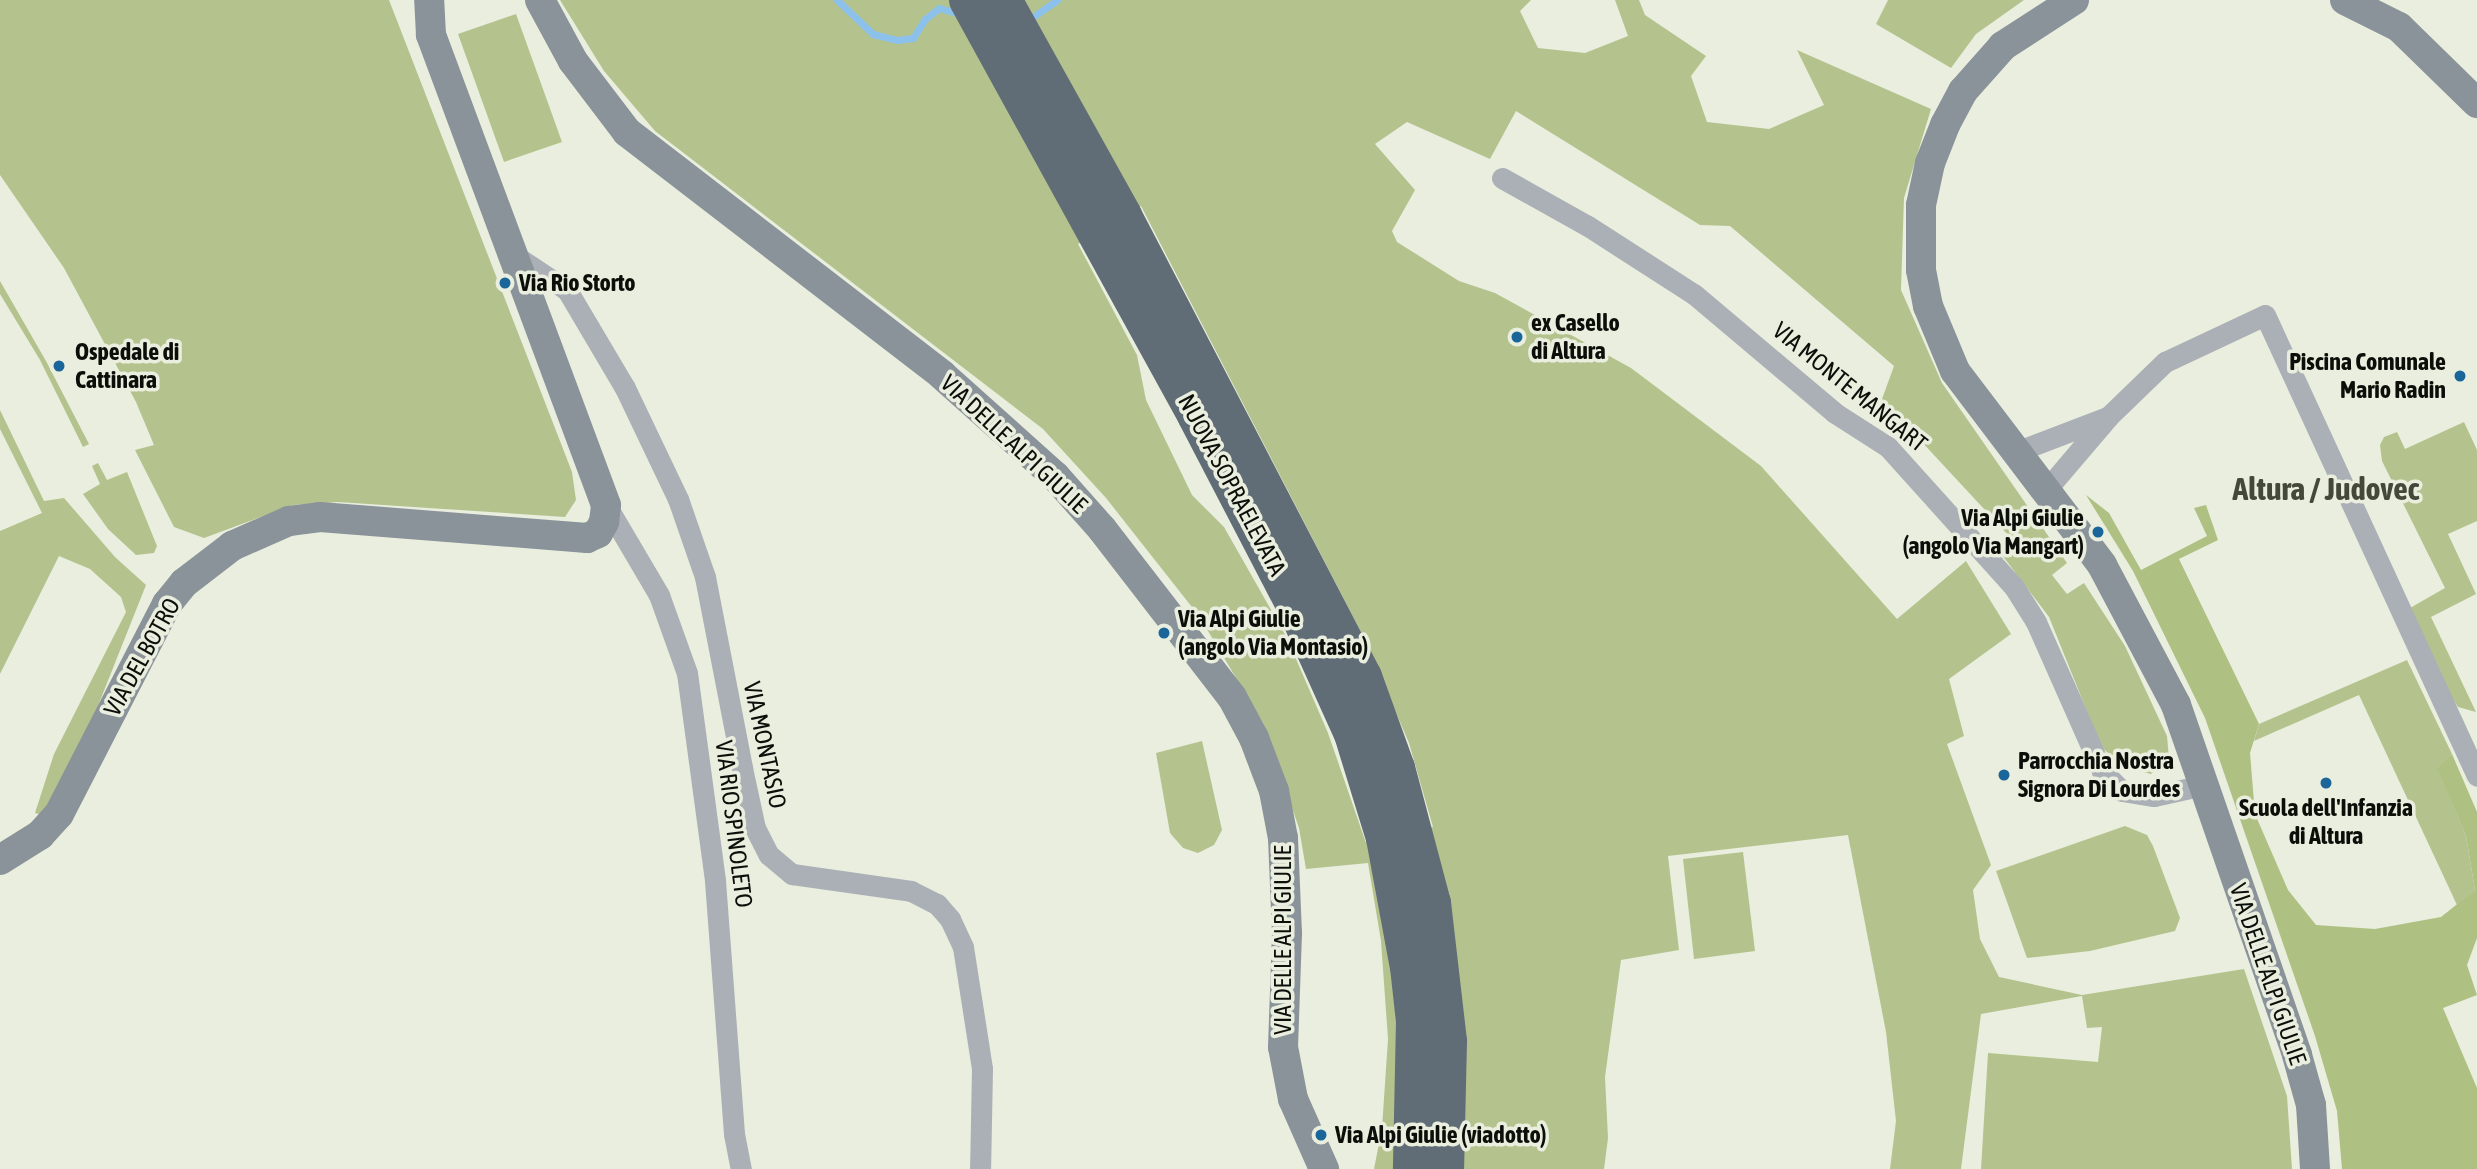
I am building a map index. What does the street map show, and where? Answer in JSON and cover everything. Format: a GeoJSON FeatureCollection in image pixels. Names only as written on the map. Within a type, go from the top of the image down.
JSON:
{"type":"FeatureCollection","features":[{"type":"Feature","properties":{"kind":"highway","name":"NUOVA SOPRAELEVATA"},"geometry":{"type":"LineString","coordinates":[[968,0],[1110,223]]}},
{"type":"Feature","properties":{"kind":"highway","name":"NUOVA SOPRAELEVATA"},"geometry":{"type":"LineString","coordinates":[[1003,0],[1315,645],[1367,774],[1432,903],[1446,1000],[1445,1169]]}},
{"type":"Feature","properties":{"kind":"highway","name":"NUOVA SOPRAELEVATA"},"geometry":{"type":"LineString","coordinates":[[1399,835],[1401,914],[1415,1021],[1412,1169]]}},
{"type":"Feature","properties":{"kind":"street"},"geometry":{"type":"LineString","coordinates":[[429,0],[431,35],[606,505]]}},
{"type":"Feature","properties":{"kind":"street","name":"VIA DELLE ALPI GIULIE"},"geometry":{"type":"LineString","coordinates":[[540,0],[573,61],[628,132],[942,375],[1055,476],[1109,538],[1231,697],[1254,738],[1274,791],[1283,838],[1287,933],[1283,1047],[1293,1098],[1324,1169]]}},
{"type":"Feature","properties":{"kind":"street","name":"VIA DELLE ALPI GIULIE"},"geometry":{"type":"LineString","coordinates":[[2074,0],[2003,46],[1963,91],[1930,163],[1922,205],[1921,270],[1938,336],[1955,371],[2102,565],[2153,656],[2204,785],[2311,1105],[2315,1169]]}},
{"type":"Feature","properties":{"kind":"street"},"geometry":{"type":"LineString","coordinates":[[2345,0],[2399,27],[2477,103]]}},
{"type":"Feature","properties":{"kind":"street","name":"VIA MONTE MANGART"},"geometry":{"type":"LineString","coordinates":[[1502,178],[1588,226],[1695,295],[1835,413],[1888,447],[2014,587],[2036,622],[2102,771],[2122,791],[2154,796],[2204,785]]}},
{"type":"Feature","properties":{"kind":"street","name":"VIA MONTASIO"},"geometry":{"type":"LineString","coordinates":[[511,253],[567,290],[625,388],[678,499],[705,577],[755,828],[769,855],[792,874],[911,891],[937,904],[950,919],[963,947],[982,1069],[980,1169]]}},
{"type":"Feature","properties":{"kind":"street"},"geometry":{"type":"LineString","coordinates":[[2046,490],[2109,416],[2165,362],[2265,315],[2477,776]]}},
{"type":"Feature","properties":{"kind":"street"},"geometry":{"type":"LineString","coordinates":[[2016,452],[2109,416]]}},
{"type":"Feature","properties":{"kind":"street","name":"VIA DEL BOTRO"},"geometry":{"type":"LineString","coordinates":[[0,860],[40,835],[59,814],[167,604],[184,583],[232,546],[289,521],[320,516],[587,538],[598,533],[606,505]]}},
{"type":"Feature","properties":{"kind":"street","name":"VIA RIO SPINOLETO"},"geometry":{"type":"LineString","coordinates":[[606,505],[659,595],[687,673],[715,881],[734,1135],[741,1169]]}},
{"type":"Feature","properties":{"kind":"green space"},"geometry":{"type":"Polygon","coordinates":[[[0,0],[389,0],[572,472],[576,500],[565,517],[338,502],[293,505],[204,538],[174,527],[135,450],[154,445],[136,402],[64,268],[0,175],[0,0]]]}},
{"type":"Feature","properties":{"kind":"green space"},"geometry":{"type":"Polygon","coordinates":[[[560,0],[1531,0],[1520,11],[1538,48],[1585,53],[1628,36],[1615,0],[1639,0],[1645,15],[1706,56],[1691,76],[1707,122],[1769,129],[1824,105],[1797,50],[1931,109],[1904,198],[1901,290],[1942,383],[2067,563],[2052,575],[2067,594],[2084,583],[2125,646],[2167,736],[2169,758],[2151,774],[2120,766],[2101,746],[2049,617],[1999,551],[2010,537],[1882,399],[1894,366],[1730,226],[1700,225],[1516,111],[1490,159],[1407,122],[1375,144],[1415,190],[1392,231],[1397,242],[1459,281],[1495,293],[1631,368],[1761,466],[1897,619],[1966,561],[2011,634],[1949,679],[1964,736],[1947,744],[1991,865],[1973,890],[1980,939],[1999,977],[2082,995],[2244,969],[2287,1096],[2292,1169],[1981,1169],[1988,1053],[2098,1062],[2102,1027],[2087,1028],[2082,996],[1981,1014],[1961,1169],[1890,1169],[1896,1121],[1886,1032],[1848,835],[1668,856],[1679,950],[1621,960],[1605,1077],[1608,1138],[1604,1169],[1374,1169],[1382,1128],[1388,1039],[1381,941],[1368,863],[1306,869],[1299,828],[1263,723],[1199,616],[1106,498],[1043,429],[655,131],[604,71],[560,0]],[[1141,206],[1078,244],[1137,355],[1146,400],[1192,495],[1224,527],[1287,638],[1328,733],[1366,843],[1433,827],[1409,743],[1364,638],[1141,206]]]}},
{"type":"Feature","properties":{"kind":"green space"},"geometry":{"type":"Polygon","coordinates":[[[1888,0],[2024,0],[1976,34],[1951,68],[1876,24],[1888,0]]]}},
{"type":"Feature","properties":{"kind":"green space"},"geometry":{"type":"Polygon","coordinates":[[[516,14],[562,142],[504,162],[458,34],[516,14]]]}},
{"type":"Feature","properties":{"kind":"green space"},"geometry":{"type":"Polygon","coordinates":[[[0,281],[89,444],[83,447],[40,360],[0,294],[0,281]]]}},
{"type":"Feature","properties":{"kind":"green space"},"geometry":{"type":"Polygon","coordinates":[[[0,410],[44,501],[64,498],[115,557],[146,585],[82,746],[42,815],[35,813],[54,754],[126,612],[121,597],[90,569],[59,556],[0,674],[0,531],[42,513],[0,429],[0,410]]]}},
{"type":"Feature","properties":{"kind":"green space"},"geometry":{"type":"Polygon","coordinates":[[[2464,422],[2477,450],[2477,521],[2448,534],[2476,594],[2431,617],[2476,712],[2458,707],[2448,692],[2410,608],[2445,588],[2382,461],[2380,445],[2384,437],[2397,432],[2405,449],[2464,422]]]}},
{"type":"Feature","properties":{"kind":"green space"},"geometry":{"type":"Polygon","coordinates":[[[98,463],[107,480],[127,472],[157,546],[154,553],[136,555],[108,529],[83,494],[100,484],[92,466],[98,463]]]}},
{"type":"Feature","properties":{"kind":"green space"},"geometry":{"type":"Polygon","coordinates":[[[2086,495],[2109,513],[2141,570],[2207,536],[2194,508],[2206,505],[2218,540],[2179,559],[2259,724],[2250,753],[2255,814],[2288,890],[2316,925],[2375,929],[2441,917],[2475,890],[2466,836],[2437,769],[2452,754],[2477,812],[2477,938],[2467,965],[2477,995],[2443,1008],[2477,1088],[2477,1169],[2342,1169],[2337,1111],[2315,1036],[2205,718],[2133,571],[2086,495]]]}},
{"type":"Feature","properties":{"kind":"green space"},"geometry":{"type":"Polygon","coordinates":[[[2407,660],[2452,754],[2438,770],[2466,836],[2475,890],[2457,905],[2359,695],[2254,741],[2259,724],[2407,660]]]}},
{"type":"Feature","properties":{"kind":"green space"},"geometry":{"type":"Polygon","coordinates":[[[1202,741],[1222,830],[1214,845],[1198,853],[1183,848],[1170,833],[1156,753],[1202,741]]]}},
{"type":"Feature","properties":{"kind":"green space"},"geometry":{"type":"Polygon","coordinates":[[[2125,826],[2147,835],[2153,846],[2180,918],[2175,931],[2090,951],[2027,958],[1996,871],[2125,826]]]}},
{"type":"Feature","properties":{"kind":"green space"},"geometry":{"type":"Polygon","coordinates":[[[1743,852],[1755,951],[1694,959],[1683,859],[1743,852]]]}},
{"type":"Feature","properties":{"kind":"waterway"},"geometry":{"type":"LineString","coordinates":[[837,0],[873,34],[897,40],[913,38],[925,19],[939,8],[960,14]]}},
{"type":"Feature","properties":{"kind":"waterway"},"geometry":{"type":"LineString","coordinates":[[1027,21],[1057,0]]}},
{"type":"Feature","properties":{"kind":"place","name":"Via Rio Storto"},"geometry":{"type":"Point","coordinates":[505,283]}},
{"type":"Feature","properties":{"kind":"place","name":"ex Casello di Altura"},"geometry":{"type":"Point","coordinates":[1517,337]}},
{"type":"Feature","properties":{"kind":"place","name":"Ospedale di Cattinara"},"geometry":{"type":"Point","coordinates":[59,366]}},
{"type":"Feature","properties":{"kind":"place","name":"Piscina Comunale Mario Radin"},"geometry":{"type":"Point","coordinates":[2460,376]}},
{"type":"Feature","properties":{"kind":"place","name":"Via Alpi Giulie (angolo Via Mangart)"},"geometry":{"type":"Point","coordinates":[2098,532]}},
{"type":"Feature","properties":{"kind":"place","name":"Via Alpi Giulie (angolo Via Montasio)"},"geometry":{"type":"Point","coordinates":[1164,633]}},
{"type":"Feature","properties":{"kind":"place","name":"Parrocchia Nostra Signora Di Lourdes"},"geometry":{"type":"Point","coordinates":[2004,775]}},
{"type":"Feature","properties":{"kind":"place","name":"Scuola dell'Infanzia di Altura"},"geometry":{"type":"Point","coordinates":[2326,783]}},
{"type":"Feature","properties":{"kind":"place","name":"Via Alpi Giulie (viadotto)"},"geometry":{"type":"Point","coordinates":[1321,1135]}},
{"type":"Feature","properties":{"kind":"district","name":"Altura / Judovec"},"geometry":{"type":"Point","coordinates":[2326,489]}}]}
